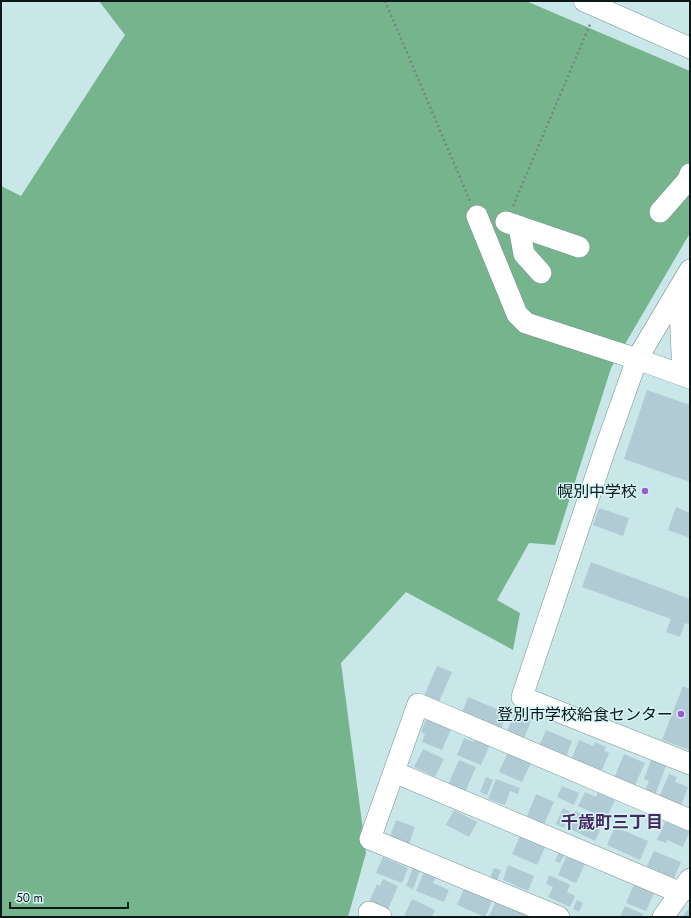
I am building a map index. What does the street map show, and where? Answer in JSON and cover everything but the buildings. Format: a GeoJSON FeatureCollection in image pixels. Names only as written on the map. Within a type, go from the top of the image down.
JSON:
{"type":"FeatureCollection","features":[{"type":"Feature","properties":{"kind":"street"},"geometry":{"type":"LineString","coordinates":[[594,3],[690,48]]}},
{"type":"Feature","properties":{"kind":"street"},"geometry":{"type":"LineString","coordinates":[[660,212],[688,180],[690,174]]}},
{"type":"Feature","properties":{"kind":"street"},"geometry":{"type":"LineString","coordinates":[[477,216],[517,314],[526,323],[637,359],[686,377],[679,289]]}},
{"type":"Feature","properties":{"kind":"street"},"geometry":{"type":"LineString","coordinates":[[513,225],[579,247]]}},
{"type":"Feature","properties":{"kind":"street"},"geometry":{"type":"LineString","coordinates":[[513,225],[524,254],[541,272]]}},
{"type":"Feature","properties":{"kind":"street"},"geometry":{"type":"LineString","coordinates":[[690,270],[637,359],[604,452],[522,697],[690,764]]}},
{"type":"Feature","properties":{"kind":"street"},"geometry":{"type":"LineString","coordinates":[[559,917],[370,839],[418,704],[690,820]]}},
{"type":"Feature","properties":{"kind":"street"},"geometry":{"type":"LineString","coordinates":[[394,772],[686,886],[663,917]]}},
{"type":"Feature","properties":{"kind":"path"},"geometry":{"type":"LineString","coordinates":[[385,1],[477,216]]}},
{"type":"Feature","properties":{"kind":"path"},"geometry":{"type":"LineString","coordinates":[[513,225],[594,3]]}},
{"type":"Feature","properties":{"kind":"green space"},"geometry":{"type":"Polygon","coordinates":[[[99,1],[526,1],[690,71],[690,233],[611,368],[555,545],[529,543],[497,600],[520,613],[513,650],[406,592],[341,663],[366,853],[348,917],[1,917],[1,186],[21,196],[125,35],[99,1]]]}},
{"type":"Feature","properties":{"kind":"place","name":"幌別中学校"},"geometry":{"type":"Point","coordinates":[645,491]}},
{"type":"Feature","properties":{"kind":"place","name":"登別市学校給食センター"},"geometry":{"type":"Point","coordinates":[681,714]}},
{"type":"Feature","properties":{"kind":"district","name":"千歳町三丁目"},"geometry":{"type":"Point","coordinates":[612,822]}}]}
